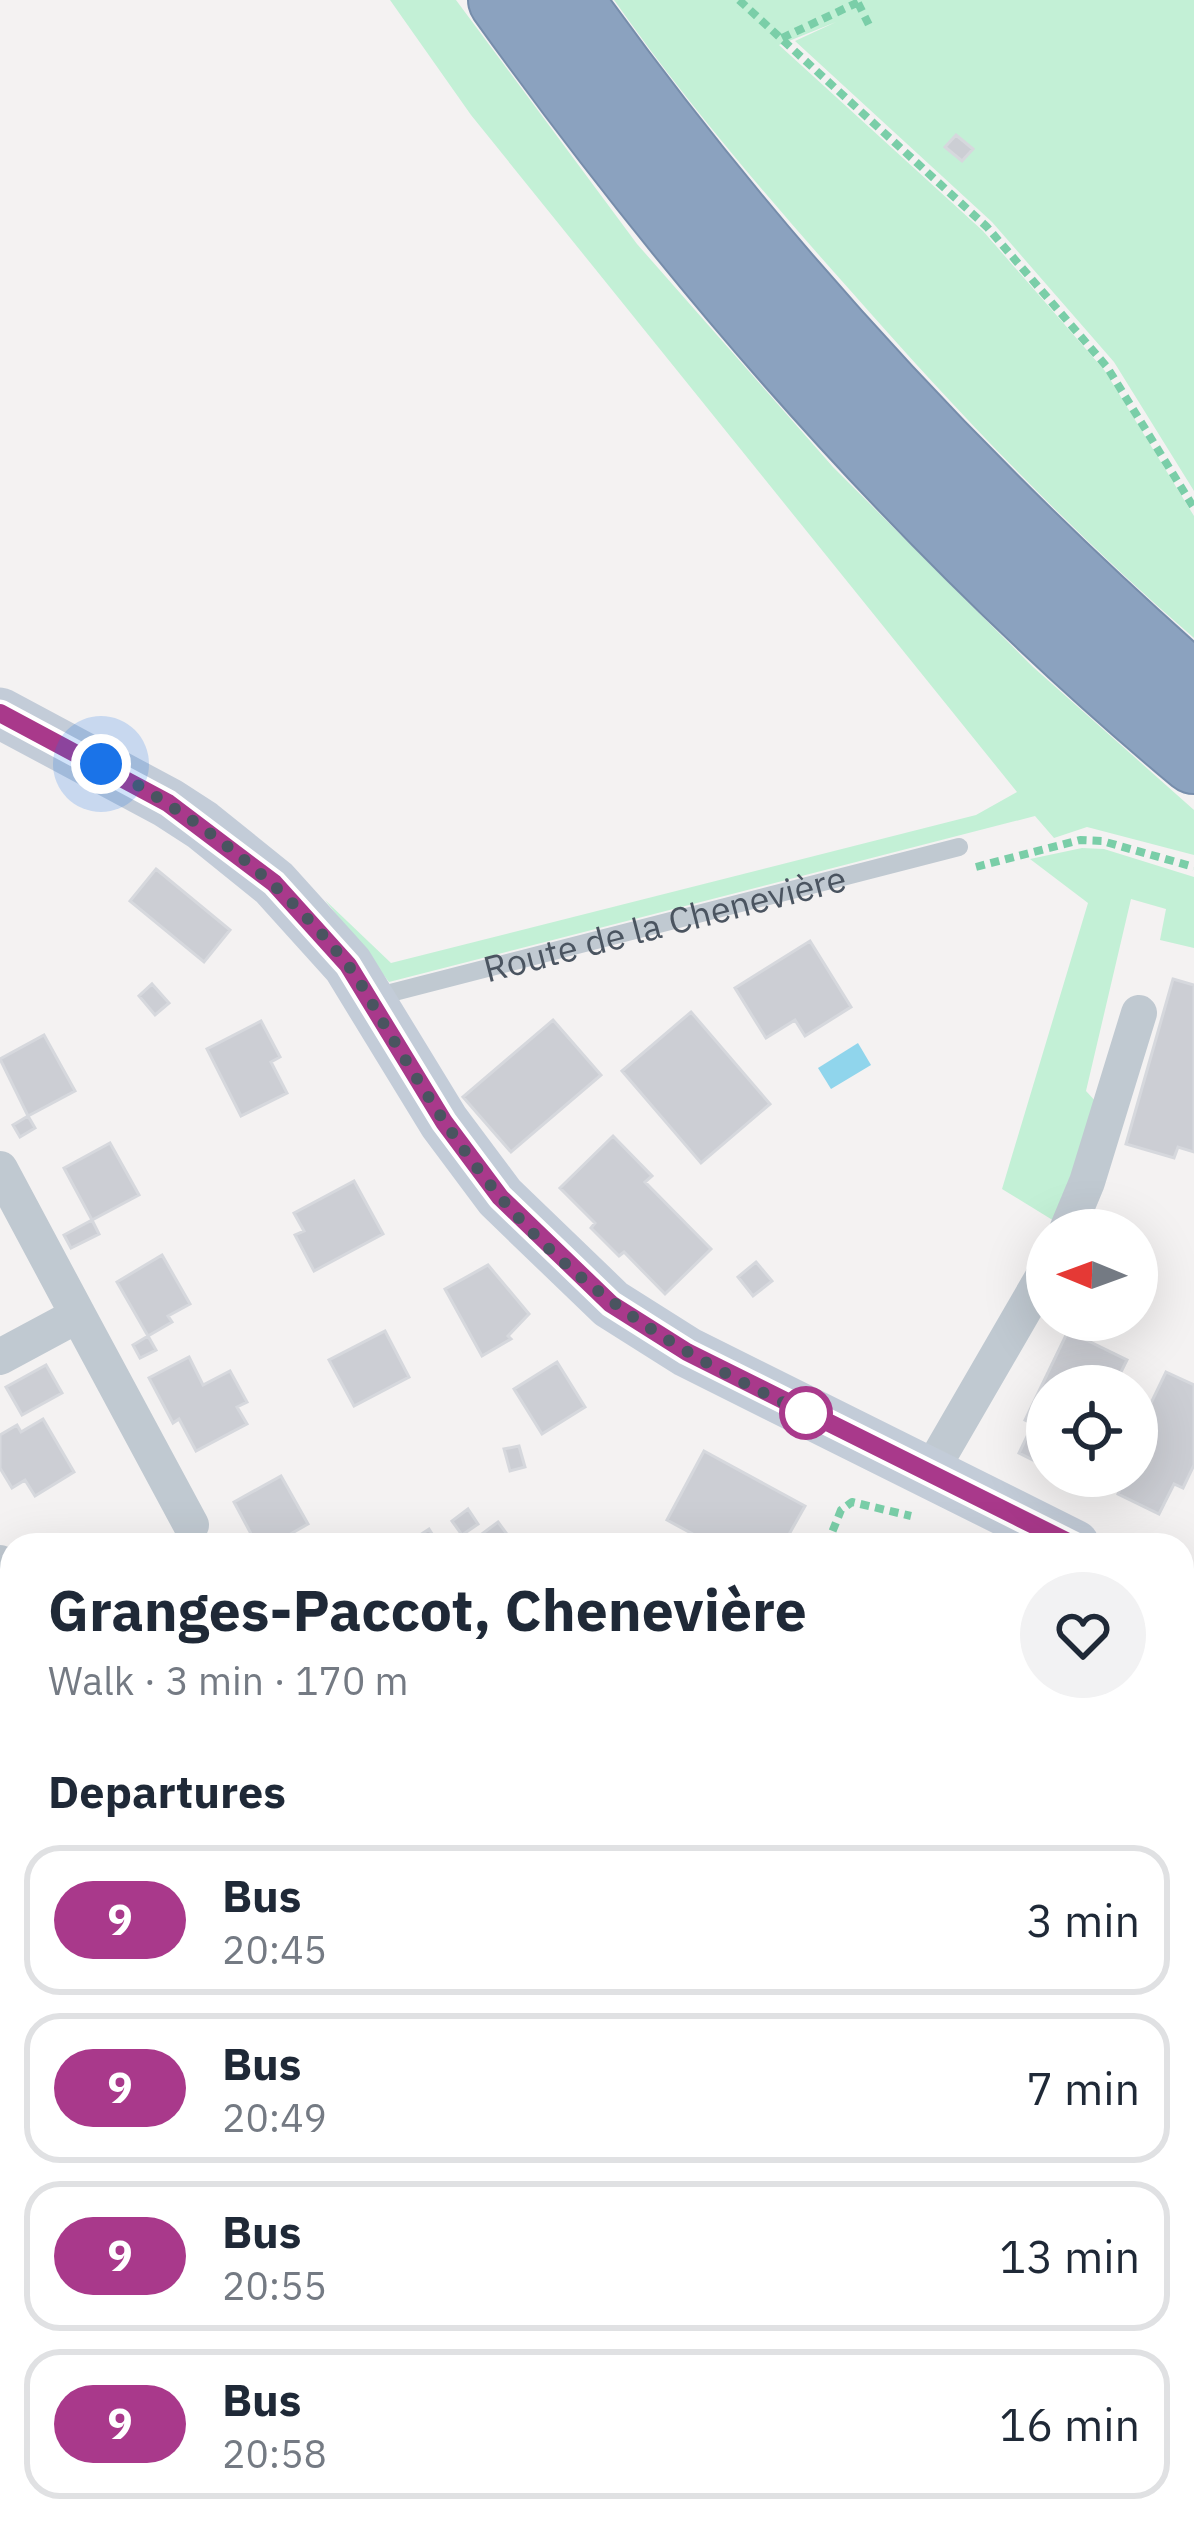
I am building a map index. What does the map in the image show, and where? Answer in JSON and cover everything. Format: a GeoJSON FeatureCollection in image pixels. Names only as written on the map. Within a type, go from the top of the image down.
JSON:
{"type":"FeatureCollection","features":[{"type":"Feature","properties":{"kind":"highway"},"geometry":{"type":"LineString","coordinates":[[502,0],[668,222],[811,389],[1032,615],[1194,760]]}},
{"type":"Feature","properties":{"kind":"highway"},"geometry":{"type":"LineString","coordinates":[[569,0],[726,206],[870,371],[1001,509],[1194,687]]}},
{"type":"Feature","properties":{"kind":"street"},"geometry":{"type":"LineString","coordinates":[[0,713],[110,769],[202,825],[274,883],[348,965],[470,1160],[585,1282],[687,1352],[900,1460],[923,1494],[1038,1533]]}},
{"type":"Feature","properties":{"kind":"street"},"geometry":{"type":"LineString","coordinates":[[1076,1209],[1139,1013]]}},
{"type":"Feature","properties":{"kind":"street"},"geometry":{"type":"LineString","coordinates":[[0,1169],[191,1525]]}},
{"type":"Feature","properties":{"kind":"street"},"geometry":{"type":"LineString","coordinates":[[923,1494],[1026,1308]]}},
{"type":"Feature","properties":{"kind":"street"},"geometry":{"type":"LineString","coordinates":[[0,1357],[78,1315]]}},
{"type":"Feature","properties":{"kind":"lane","name":"Route de la Chenevière"},"geometry":{"type":"LineString","coordinates":[[369,999],[959,847]]}},
{"type":"Feature","properties":{"kind":"path"},"geometry":{"type":"LineString","coordinates":[[739,0],[987,227],[1107,367],[1194,508]]}},
{"type":"Feature","properties":{"kind":"path"},"geometry":{"type":"LineString","coordinates":[[782,38],[860,1],[869,25]]}},
{"type":"Feature","properties":{"kind":"path"},"geometry":{"type":"LineString","coordinates":[[1080,841],[1102,841],[1194,867]]}},
{"type":"Feature","properties":{"kind":"path"},"geometry":{"type":"LineString","coordinates":[[831,1533],[842,1510],[852,1502],[923,1494]]}},
{"type":"Feature","properties":{"kind":"green space"},"geometry":{"type":"Polygon","coordinates":[[[390,0],[456,0],[637,244],[833,467],[1033,667],[1194,810],[1194,855],[1087,827],[1054,838],[1035,816],[389,982],[325,900],[391,963],[976,815],[1017,792],[471,115],[390,0]]]}},
{"type":"Feature","properties":{"kind":"green space"},"geometry":{"type":"Polygon","coordinates":[[[614,0],[1194,0],[1194,491],[1114,362],[992,222],[795,41],[836,22],[779,45],[983,231],[1105,371],[1194,516],[1194,638],[1059,513],[931,380],[727,148],[614,0]]]}},
{"type":"Feature","properties":{"kind":"green space"},"geometry":{"type":"Polygon","coordinates":[[[1082,848],[1104,849],[1194,877],[1194,948],[1160,940],[1166,909],[1131,899],[1086,1091],[1099,1105],[1064,1209],[1035,1209],[1002,1189],[1088,903],[1030,859],[1082,848]]]}},
{"type":"Feature","properties":{"kind":"water"},"geometry":{"type":"Polygon","coordinates":[[[858,1043],[871,1065],[831,1089],[818,1068],[858,1043]]]}},
{"type":"Feature","properties":{"kind":"building"},"geometry":{"type":"Polygon","coordinates":[[[956,135],[973,149],[962,161],[945,147],[956,135]]]}},
{"type":"Feature","properties":{"kind":"building"},"geometry":{"type":"Polygon","coordinates":[[[156,869],[230,930],[204,962],[130,901],[156,869]]]}},
{"type":"Feature","properties":{"kind":"building"},"geometry":{"type":"Polygon","coordinates":[[[810,941],[851,1007],[805,1036],[795,1020],[766,1038],[735,988],[810,941]]]}},
{"type":"Feature","properties":{"kind":"building"},"geometry":{"type":"Polygon","coordinates":[[[1173,979],[1194,985],[1194,1152],[1178,1147],[1174,1158],[1126,1144],[1173,979]]]}},
{"type":"Feature","properties":{"kind":"building"},"geometry":{"type":"Polygon","coordinates":[[[152,984],[169,1003],[155,1015],[139,996],[152,984]]]}},
{"type":"Feature","properties":{"kind":"building"},"geometry":{"type":"Polygon","coordinates":[[[691,1012],[770,1104],[701,1163],[622,1071],[691,1012]]]}},
{"type":"Feature","properties":{"kind":"building"},"geometry":{"type":"Polygon","coordinates":[[[553,1020],[601,1075],[511,1152],[463,1097],[553,1020]]]}},
{"type":"Feature","properties":{"kind":"building"},"geometry":{"type":"Polygon","coordinates":[[[261,1021],[280,1057],[271,1062],[287,1093],[241,1116],[207,1049],[261,1021]]]}},
{"type":"Feature","properties":{"kind":"building"},"geometry":{"type":"Polygon","coordinates":[[[44,1035],[75,1091],[28,1116],[0,1059],[44,1035]]]}},
{"type":"Feature","properties":{"kind":"building"},"geometry":{"type":"Polygon","coordinates":[[[28,1116],[35,1128],[20,1137],[13,1125],[28,1116]]]}},
{"type":"Feature","properties":{"kind":"building"},"geometry":{"type":"Polygon","coordinates":[[[613,1136],[652,1176],[645,1182],[711,1249],[665,1294],[624,1252],[619,1256],[591,1228],[595,1223],[560,1188],[613,1136]]]}},
{"type":"Feature","properties":{"kind":"building"},"geometry":{"type":"Polygon","coordinates":[[[110,1143],[139,1195],[92,1220],[64,1168],[110,1143]]]}},
{"type":"Feature","properties":{"kind":"building"},"geometry":{"type":"Polygon","coordinates":[[[354,1181],[383,1234],[314,1271],[295,1235],[304,1231],[294,1213],[354,1181]]]}},
{"type":"Feature","properties":{"kind":"building"},"geometry":{"type":"Polygon","coordinates":[[[92,1220],[99,1234],[71,1248],[64,1235],[92,1220]]]}},
{"type":"Feature","properties":{"kind":"building"},"geometry":{"type":"Polygon","coordinates":[[[162,1255],[190,1304],[168,1316],[172,1322],[148,1336],[117,1282],[162,1255]]]}},
{"type":"Feature","properties":{"kind":"building"},"geometry":{"type":"Polygon","coordinates":[[[756,1262],[772,1281],[753,1296],[738,1277],[756,1262]]]}},
{"type":"Feature","properties":{"kind":"building"},"geometry":{"type":"Polygon","coordinates":[[[488,1265],[529,1314],[508,1336],[511,1339],[482,1356],[445,1289],[488,1265]]]}},
{"type":"Feature","properties":{"kind":"building"},"geometry":{"type":"Polygon","coordinates":[[[385,1331],[409,1377],[354,1406],[329,1360],[385,1331]]]}},
{"type":"Feature","properties":{"kind":"building"},"geometry":{"type":"Polygon","coordinates":[[[148,1336],[156,1350],[140,1358],[133,1345],[148,1336]]]}},
{"type":"Feature","properties":{"kind":"building"},"geometry":{"type":"Polygon","coordinates":[[[1063,1341],[1088,1341],[1127,1360],[1124,1365],[1052,1365],[1063,1341]]]}},
{"type":"Feature","properties":{"kind":"building"},"geometry":{"type":"Polygon","coordinates":[[[189,1357],[203,1385],[230,1371],[247,1402],[237,1407],[247,1424],[196,1451],[179,1419],[173,1423],[149,1378],[189,1357]]]}},
{"type":"Feature","properties":{"kind":"building"},"geometry":{"type":"Polygon","coordinates":[[[557,1362],[585,1407],[542,1434],[514,1389],[557,1362]]]}},
{"type":"Feature","properties":{"kind":"building"},"geometry":{"type":"Polygon","coordinates":[[[46,1365],[62,1393],[22,1415],[6,1387],[46,1365]]]}},
{"type":"Feature","properties":{"kind":"building"},"geometry":{"type":"Polygon","coordinates":[[[1166,1372],[1194,1385],[1194,1465],[1183,1488],[1174,1484],[1159,1514],[1124,1497],[1158,1497],[1158,1389],[1166,1372]]]}},
{"type":"Feature","properties":{"kind":"building"},"geometry":{"type":"Polygon","coordinates":[[[43,1419],[74,1472],[35,1496],[25,1480],[12,1488],[0,1468],[0,1435],[17,1425],[21,1432],[43,1419]]]}},
{"type":"Feature","properties":{"kind":"building"},"geometry":{"type":"Polygon","coordinates":[[[519,1446],[525,1467],[510,1471],[504,1449],[519,1446]]]}},
{"type":"Feature","properties":{"kind":"building"},"geometry":{"type":"Polygon","coordinates":[[[704,1451],[805,1506],[790,1533],[691,1533],[667,1520],[704,1451]]]}},
{"type":"Feature","properties":{"kind":"building"},"geometry":{"type":"Polygon","coordinates":[[[281,1476],[308,1524],[292,1533],[251,1533],[234,1502],[281,1476]]]}},
{"type":"Feature","properties":{"kind":"building"},"geometry":{"type":"Polygon","coordinates":[[[468,1509],[478,1524],[461,1533],[452,1521],[468,1509]]]}},
{"type":"Feature","properties":{"kind":"building"},"geometry":{"type":"Polygon","coordinates":[[[498,1522],[506,1533],[483,1533],[498,1522]]]}},
{"type":"Feature","properties":{"kind":"bus line","name":"9"},"geometry":{"type":"LineString","coordinates":[[0,713],[168,803],[274,883],[348,965],[470,1160],[500,1197],[611,1304],[687,1352],[1051,1533]]}},
{"type":"Feature","properties":{"kind":"route"},"geometry":{"type":"LineString","coordinates":[[101,764],[202,825],[274,883],[348,965],[470,1160],[585,1282],[648,1329],[806,1413]]}}]}
